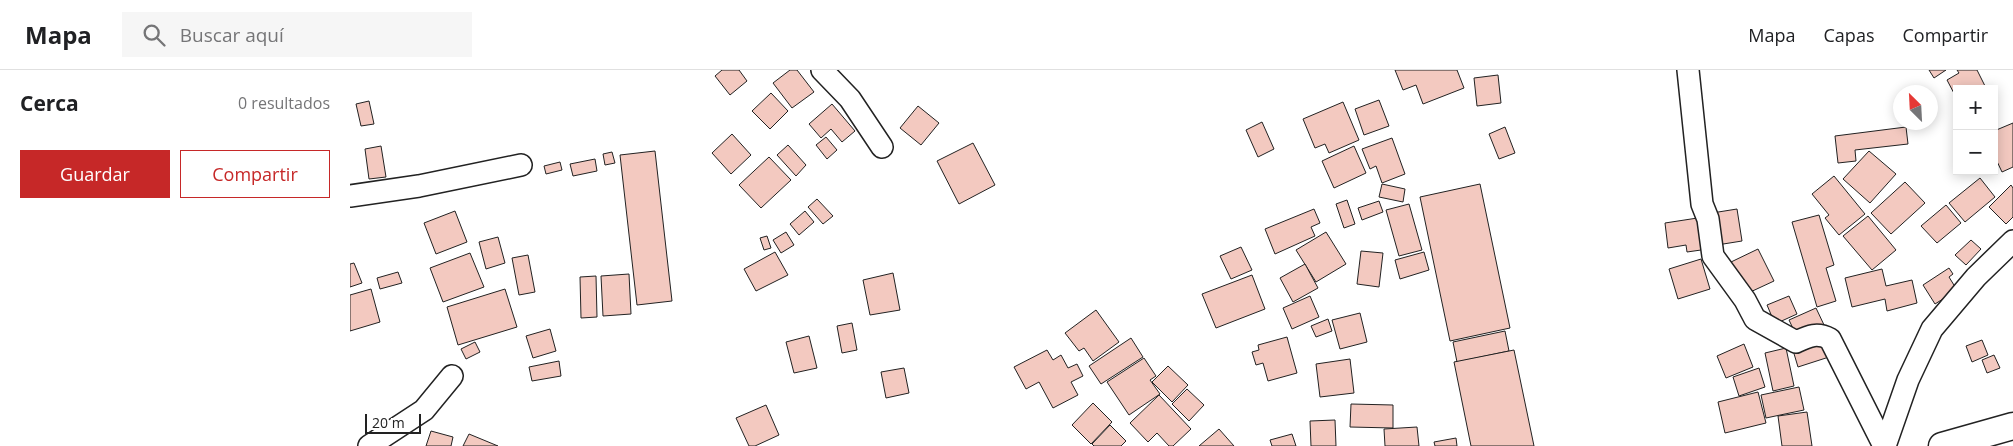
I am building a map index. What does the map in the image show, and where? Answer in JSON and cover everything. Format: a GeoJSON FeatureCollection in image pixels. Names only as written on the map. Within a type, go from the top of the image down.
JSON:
{"type":"FeatureCollection","features":[{"type":"Feature","properties":{"kind":"main road"},"geometry":{"type":"LineString","coordinates":[[1942,446],[2013,426]]}},
{"type":"Feature","properties":{"kind":"street"},"geometry":{"type":"LineString","coordinates":[[822,70],[850,99],[882,147]]}},
{"type":"Feature","properties":{"kind":"street"},"geometry":{"type":"LineString","coordinates":[[1688,70],[1702,204],[1708,219],[1713,256],[1745,300],[1755,319],[1796,342],[1813,334],[1822,335],[1830,339],[1885,446]]}},
{"type":"Feature","properties":{"kind":"street"},"geometry":{"type":"LineString","coordinates":[[350,196],[419,186],[520,165]]}},
{"type":"Feature","properties":{"kind":"street"},"geometry":{"type":"LineString","coordinates":[[1885,446],[1908,380],[1932,329],[1976,276],[2013,241]]}},
{"type":"Feature","properties":{"kind":"street"},"geometry":{"type":"LineString","coordinates":[[369,446],[424,410],[452,376]]}},
{"type":"Feature","properties":{"kind":"building"},"geometry":{"type":"Polygon","coordinates":[[[722,70],[739,70],[747,81],[730,95],[715,76],[722,70]]]}},
{"type":"Feature","properties":{"kind":"building"},"geometry":{"type":"Polygon","coordinates":[[[790,70],[797,70],[814,92],[792,108],[773,83],[790,70]]]}},
{"type":"Feature","properties":{"kind":"building"},"geometry":{"type":"Polygon","coordinates":[[[1395,70],[1457,70],[1464,88],[1423,104],[1416,85],[1403,90],[1395,70]]]}},
{"type":"Feature","properties":{"kind":"building"},"geometry":{"type":"Polygon","coordinates":[[[1929,70],[1946,70],[1934,78],[1929,70]]]}},
{"type":"Feature","properties":{"kind":"building"},"geometry":{"type":"Polygon","coordinates":[[[1957,70],[1977,70],[1984,85],[1953,85],[1953,91],[1947,80],[1959,73],[1957,70]]]}},
{"type":"Feature","properties":{"kind":"building"},"geometry":{"type":"Polygon","coordinates":[[[1498,75],[1501,103],[1477,106],[1474,78],[1498,75]]]}},
{"type":"Feature","properties":{"kind":"building"},"geometry":{"type":"Polygon","coordinates":[[[771,93],[788,111],[770,129],[752,111],[771,93]]]}},
{"type":"Feature","properties":{"kind":"building"},"geometry":{"type":"Polygon","coordinates":[[[1379,100],[1389,126],[1364,135],[1355,109],[1379,100]]]}},
{"type":"Feature","properties":{"kind":"building"},"geometry":{"type":"Polygon","coordinates":[[[369,101],[374,124],[361,126],[356,104],[369,101]]]}},
{"type":"Feature","properties":{"kind":"building"},"geometry":{"type":"Polygon","coordinates":[[[1343,102],[1359,140],[1329,153],[1325,144],[1315,148],[1303,119],[1343,102]]]}},
{"type":"Feature","properties":{"kind":"building"},"geometry":{"type":"Polygon","coordinates":[[[832,104],[855,131],[842,142],[831,129],[821,138],[809,124],[832,104]]]}},
{"type":"Feature","properties":{"kind":"building"},"geometry":{"type":"Polygon","coordinates":[[[918,106],[939,123],[921,145],[900,128],[918,106]]]}},
{"type":"Feature","properties":{"kind":"building"},"geometry":{"type":"Polygon","coordinates":[[[1262,122],[1274,149],[1258,157],[1246,130],[1262,122]]]}},
{"type":"Feature","properties":{"kind":"building"},"geometry":{"type":"Polygon","coordinates":[[[2013,123],[2013,167],[2002,172],[1998,164],[1998,129],[2013,123]]]}},
{"type":"Feature","properties":{"kind":"building"},"geometry":{"type":"Polygon","coordinates":[[[1505,127],[1515,153],[1499,159],[1489,134],[1505,127]]]}},
{"type":"Feature","properties":{"kind":"building"},"geometry":{"type":"Polygon","coordinates":[[[1893,129],[1906,130],[1908,144],[1855,150],[1856,161],[1838,163],[1835,136],[1893,129]]]}},
{"type":"Feature","properties":{"kind":"building"},"geometry":{"type":"Polygon","coordinates":[[[732,134],[751,155],[731,174],[712,153],[732,134]]]}},
{"type":"Feature","properties":{"kind":"building"},"geometry":{"type":"Polygon","coordinates":[[[826,137],[837,150],[827,159],[816,145],[826,137]]]}},
{"type":"Feature","properties":{"kind":"building"},"geometry":{"type":"Polygon","coordinates":[[[1392,138],[1405,174],[1382,183],[1376,166],[1370,169],[1362,149],[1392,138]]]}},
{"type":"Feature","properties":{"kind":"building"},"geometry":{"type":"Polygon","coordinates":[[[973,143],[995,185],[959,204],[937,161],[973,143]]]}},
{"type":"Feature","properties":{"kind":"building"},"geometry":{"type":"Polygon","coordinates":[[[788,145],[806,165],[796,176],[777,155],[788,145]]]}},
{"type":"Feature","properties":{"kind":"building"},"geometry":{"type":"Polygon","coordinates":[[[381,146],[386,177],[369,179],[365,149],[381,146]]]}},
{"type":"Feature","properties":{"kind":"building"},"geometry":{"type":"Polygon","coordinates":[[[1354,146],[1366,173],[1334,188],[1322,161],[1354,146]]]}},
{"type":"Feature","properties":{"kind":"building"},"geometry":{"type":"Polygon","coordinates":[[[655,151],[672,301],[637,305],[620,155],[655,151]]]}},
{"type":"Feature","properties":{"kind":"building"},"geometry":{"type":"Polygon","coordinates":[[[1869,151],[1896,174],[1870,203],[1843,179],[1869,151]]]}},
{"type":"Feature","properties":{"kind":"building"},"geometry":{"type":"Polygon","coordinates":[[[612,152],[615,163],[605,165],[603,154],[612,152]]]}},
{"type":"Feature","properties":{"kind":"building"},"geometry":{"type":"Polygon","coordinates":[[[769,157],[791,180],[761,208],[739,185],[769,157]]]}},
{"type":"Feature","properties":{"kind":"building"},"geometry":{"type":"Polygon","coordinates":[[[595,159],[597,171],[573,176],[570,164],[595,159]]]}},
{"type":"Feature","properties":{"kind":"building"},"geometry":{"type":"Polygon","coordinates":[[[560,162],[562,170],[546,174],[544,166],[560,162]]]}},
{"type":"Feature","properties":{"kind":"building"},"geometry":{"type":"Polygon","coordinates":[[[1834,176],[1865,214],[1839,235],[1825,218],[1829,215],[1812,194],[1834,176]]]}},
{"type":"Feature","properties":{"kind":"building"},"geometry":{"type":"Polygon","coordinates":[[[1980,178],[1995,197],[1965,222],[1949,203],[1980,178]]]}},
{"type":"Feature","properties":{"kind":"building"},"geometry":{"type":"Polygon","coordinates":[[[1905,182],[1925,203],[1891,234],[1871,213],[1905,182]]]}},
{"type":"Feature","properties":{"kind":"building"},"geometry":{"type":"Polygon","coordinates":[[[1382,184],[1405,189],[1403,202],[1379,197],[1382,184]]]}},
{"type":"Feature","properties":{"kind":"building"},"geometry":{"type":"Polygon","coordinates":[[[1480,184],[1510,328],[1450,341],[1420,197],[1480,184]]]}},
{"type":"Feature","properties":{"kind":"building"},"geometry":{"type":"Polygon","coordinates":[[[2011,185],[2013,188],[2013,217],[2006,224],[1989,207],[2011,185]]]}},
{"type":"Feature","properties":{"kind":"building"},"geometry":{"type":"Polygon","coordinates":[[[817,199],[833,216],[823,224],[808,207],[817,199]]]}},
{"type":"Feature","properties":{"kind":"building"},"geometry":{"type":"Polygon","coordinates":[[[1347,200],[1355,224],[1344,228],[1336,204],[1347,200]]]}},
{"type":"Feature","properties":{"kind":"building"},"geometry":{"type":"Polygon","coordinates":[[[1379,201],[1383,212],[1362,220],[1358,208],[1379,201]]]}},
{"type":"Feature","properties":{"kind":"building"},"geometry":{"type":"Polygon","coordinates":[[[1409,204],[1422,250],[1399,256],[1386,210],[1409,204]]]}},
{"type":"Feature","properties":{"kind":"building"},"geometry":{"type":"Polygon","coordinates":[[[1946,205],[1961,223],[1937,243],[1921,226],[1946,205]]]}},
{"type":"Feature","properties":{"kind":"building"},"geometry":{"type":"Polygon","coordinates":[[[1314,209],[1320,223],[1311,227],[1315,236],[1275,254],[1265,229],[1314,209]]]}},
{"type":"Feature","properties":{"kind":"building"},"geometry":{"type":"Polygon","coordinates":[[[1737,209],[1742,241],[1717,245],[1712,213],[1737,209]]]}},
{"type":"Feature","properties":{"kind":"building"},"geometry":{"type":"Polygon","coordinates":[[[455,211],[467,242],[436,254],[424,223],[455,211]]]}},
{"type":"Feature","properties":{"kind":"building"},"geometry":{"type":"Polygon","coordinates":[[[805,211],[814,222],[799,235],[790,224],[805,211]]]}},
{"type":"Feature","properties":{"kind":"building"},"geometry":{"type":"Polygon","coordinates":[[[1819,215],[1834,265],[1826,268],[1836,301],[1817,307],[1792,222],[1819,215]]]}},
{"type":"Feature","properties":{"kind":"building"},"geometry":{"type":"Polygon","coordinates":[[[1868,216],[1896,250],[1872,270],[1843,236],[1868,216]]]}},
{"type":"Feature","properties":{"kind":"building"},"geometry":{"type":"Polygon","coordinates":[[[1704,217],[1708,249],[1687,252],[1686,245],[1668,248],[1665,223],[1704,217]]]}},
{"type":"Feature","properties":{"kind":"building"},"geometry":{"type":"Polygon","coordinates":[[[786,232],[794,245],[781,253],[773,240],[786,232]]]}},
{"type":"Feature","properties":{"kind":"building"},"geometry":{"type":"Polygon","coordinates":[[[1326,232],[1346,264],[1316,282],[1296,250],[1326,232]]]}},
{"type":"Feature","properties":{"kind":"building"},"geometry":{"type":"Polygon","coordinates":[[[767,236],[771,248],[764,250],[760,238],[767,236]]]}},
{"type":"Feature","properties":{"kind":"building"},"geometry":{"type":"Polygon","coordinates":[[[498,237],[505,263],[486,269],[479,242],[498,237]]]}},
{"type":"Feature","properties":{"kind":"building"},"geometry":{"type":"Polygon","coordinates":[[[1971,240],[1981,249],[1966,265],[1955,255],[1971,240]]]}},
{"type":"Feature","properties":{"kind":"building"},"geometry":{"type":"Polygon","coordinates":[[[1241,247],[1252,270],[1231,279],[1220,256],[1241,247]]]}},
{"type":"Feature","properties":{"kind":"building"},"geometry":{"type":"Polygon","coordinates":[[[1758,249],[1774,281],[1746,294],[1731,262],[1758,249]]]}},
{"type":"Feature","properties":{"kind":"building"},"geometry":{"type":"Polygon","coordinates":[[[1361,251],[1383,253],[1379,287],[1357,284],[1361,251]]]}},
{"type":"Feature","properties":{"kind":"building"},"geometry":{"type":"Polygon","coordinates":[[[775,252],[788,275],[756,291],[744,269],[775,252]]]}},
{"type":"Feature","properties":{"kind":"building"},"geometry":{"type":"Polygon","coordinates":[[[1424,252],[1429,270],[1400,279],[1395,260],[1424,252]]]}},
{"type":"Feature","properties":{"kind":"building"},"geometry":{"type":"Polygon","coordinates":[[[470,253],[484,287],[443,302],[430,268],[470,253]]]}},
{"type":"Feature","properties":{"kind":"building"},"geometry":{"type":"Polygon","coordinates":[[[528,255],[535,292],[519,295],[512,258],[528,255]]]}},
{"type":"Feature","properties":{"kind":"building"},"geometry":{"type":"Polygon","coordinates":[[[1701,259],[1710,289],[1678,299],[1669,269],[1701,259]]]}},
{"type":"Feature","properties":{"kind":"building"},"geometry":{"type":"Polygon","coordinates":[[[354,263],[362,283],[350,287],[350,264],[354,263]]]}},
{"type":"Feature","properties":{"kind":"building"},"geometry":{"type":"Polygon","coordinates":[[[1305,264],[1318,288],[1293,302],[1280,278],[1305,264]]]}},
{"type":"Feature","properties":{"kind":"building"},"geometry":{"type":"Polygon","coordinates":[[[1949,268],[1953,274],[1949,277],[1957,290],[1935,304],[1923,285],[1949,268]]]}},
{"type":"Feature","properties":{"kind":"building"},"geometry":{"type":"Polygon","coordinates":[[[1882,269],[1886,286],[1912,280],[1917,303],[1887,311],[1885,299],[1852,307],[1845,278],[1882,269]]]}},
{"type":"Feature","properties":{"kind":"building"},"geometry":{"type":"Polygon","coordinates":[[[398,272],[402,283],[380,289],[377,278],[398,272]]]}},
{"type":"Feature","properties":{"kind":"building"},"geometry":{"type":"Polygon","coordinates":[[[893,273],[900,310],[870,315],[863,280],[893,273]]]}},
{"type":"Feature","properties":{"kind":"building"},"geometry":{"type":"Polygon","coordinates":[[[629,274],[631,314],[603,316],[601,276],[629,274]]]}},
{"type":"Feature","properties":{"kind":"building"},"geometry":{"type":"Polygon","coordinates":[[[1252,275],[1265,309],[1216,328],[1202,294],[1252,275]]]}},
{"type":"Feature","properties":{"kind":"building"},"geometry":{"type":"Polygon","coordinates":[[[596,276],[597,317],[581,318],[580,277],[596,276]]]}},
{"type":"Feature","properties":{"kind":"building"},"geometry":{"type":"Polygon","coordinates":[[[371,289],[380,322],[350,331],[350,295],[371,289]]]}},
{"type":"Feature","properties":{"kind":"building"},"geometry":{"type":"Polygon","coordinates":[[[505,289],[517,327],[458,345],[447,307],[505,289]]]}},
{"type":"Feature","properties":{"kind":"building"},"geometry":{"type":"Polygon","coordinates":[[[1310,296],[1319,317],[1292,329],[1283,308],[1310,296]]]}},
{"type":"Feature","properties":{"kind":"building"},"geometry":{"type":"Polygon","coordinates":[[[1789,296],[1797,314],[1775,324],[1767,305],[1789,296]]]}},
{"type":"Feature","properties":{"kind":"building"},"geometry":{"type":"Polygon","coordinates":[[[1816,308],[1825,327],[1798,339],[1789,320],[1816,308]]]}},
{"type":"Feature","properties":{"kind":"building"},"geometry":{"type":"Polygon","coordinates":[[[1096,310],[1119,342],[1093,361],[1084,348],[1079,351],[1065,333],[1096,310]]]}},
{"type":"Feature","properties":{"kind":"building"},"geometry":{"type":"Polygon","coordinates":[[[1360,313],[1367,342],[1340,349],[1332,320],[1360,313]]]}},
{"type":"Feature","properties":{"kind":"building"},"geometry":{"type":"Polygon","coordinates":[[[1328,319],[1332,331],[1316,337],[1311,326],[1328,319]]]}},
{"type":"Feature","properties":{"kind":"building"},"geometry":{"type":"Polygon","coordinates":[[[852,323],[857,350],[842,353],[837,326],[852,323]]]}},
{"type":"Feature","properties":{"kind":"building"},"geometry":{"type":"Polygon","coordinates":[[[550,329],[556,351],[533,358],[526,336],[550,329]]]}},
{"type":"Feature","properties":{"kind":"building"},"geometry":{"type":"Polygon","coordinates":[[[1505,331],[1509,351],[1457,362],[1453,342],[1505,331]]]}},
{"type":"Feature","properties":{"kind":"building"},"geometry":{"type":"Polygon","coordinates":[[[809,336],[817,368],[794,373],[786,342],[809,336]]]}},
{"type":"Feature","properties":{"kind":"building"},"geometry":{"type":"Polygon","coordinates":[[[1287,337],[1297,373],[1268,381],[1263,363],[1256,365],[1252,352],[1259,350],[1258,345],[1287,337]]]}},
{"type":"Feature","properties":{"kind":"building"},"geometry":{"type":"Polygon","coordinates":[[[1823,337],[1829,357],[1798,367],[1792,347],[1823,337]]]}},
{"type":"Feature","properties":{"kind":"building"},"geometry":{"type":"Polygon","coordinates":[[[1131,338],[1143,357],[1101,384],[1089,366],[1131,338]]]}},
{"type":"Feature","properties":{"kind":"building"},"geometry":{"type":"Polygon","coordinates":[[[1982,340],[1988,355],[1972,362],[1966,346],[1982,340]]]}},
{"type":"Feature","properties":{"kind":"building"},"geometry":{"type":"Polygon","coordinates":[[[475,342],[480,352],[466,359],[461,349],[475,342]]]}},
{"type":"Feature","properties":{"kind":"building"},"geometry":{"type":"Polygon","coordinates":[[[1744,344],[1753,367],[1726,378],[1717,356],[1744,344]]]}},
{"type":"Feature","properties":{"kind":"building"},"geometry":{"type":"Polygon","coordinates":[[[1786,348],[1794,386],[1773,391],[1765,353],[1786,348]]]}},
{"type":"Feature","properties":{"kind":"building"},"geometry":{"type":"Polygon","coordinates":[[[1047,350],[1053,360],[1061,355],[1068,368],[1077,364],[1083,376],[1071,382],[1078,395],[1053,408],[1039,382],[1026,389],[1014,367],[1047,350]]]}},
{"type":"Feature","properties":{"kind":"building"},"geometry":{"type":"Polygon","coordinates":[[[1514,350],[1534,446],[1471,446],[1454,362],[1514,350]]]}},
{"type":"Feature","properties":{"kind":"building"},"geometry":{"type":"Polygon","coordinates":[[[1994,355],[2000,368],[1987,373],[1982,360],[1994,355]]]}},
{"type":"Feature","properties":{"kind":"building"},"geometry":{"type":"Polygon","coordinates":[[[1144,358],[1156,376],[1150,380],[1160,394],[1129,415],[1107,382],[1144,358]]]}},
{"type":"Feature","properties":{"kind":"building"},"geometry":{"type":"Polygon","coordinates":[[[1350,359],[1354,393],[1320,397],[1316,364],[1350,359]]]}},
{"type":"Feature","properties":{"kind":"building"},"geometry":{"type":"Polygon","coordinates":[[[559,361],[561,376],[532,381],[529,367],[559,361]]]}},
{"type":"Feature","properties":{"kind":"building"},"geometry":{"type":"Polygon","coordinates":[[[1168,366],[1188,385],[1172,402],[1152,382],[1168,366]]]}},
{"type":"Feature","properties":{"kind":"building"},"geometry":{"type":"Polygon","coordinates":[[[904,368],[909,393],[886,398],[881,372],[904,368]]]}},
{"type":"Feature","properties":{"kind":"building"},"geometry":{"type":"Polygon","coordinates":[[[1759,368],[1765,387],[1739,396],[1733,377],[1759,368]]]}},
{"type":"Feature","properties":{"kind":"building"},"geometry":{"type":"Polygon","coordinates":[[[1799,387],[1804,410],[1766,418],[1761,395],[1799,387]]]}},
{"type":"Feature","properties":{"kind":"building"},"geometry":{"type":"Polygon","coordinates":[[[1187,389],[1204,405],[1189,421],[1172,404],[1187,389]]]}},
{"type":"Feature","properties":{"kind":"building"},"geometry":{"type":"Polygon","coordinates":[[[1758,392],[1766,423],[1725,433],[1718,402],[1758,392]]]}},
{"type":"Feature","properties":{"kind":"building"},"geometry":{"type":"Polygon","coordinates":[[[1159,395],[1191,429],[1173,446],[1169,446],[1157,433],[1148,442],[1130,423],[1159,395]]]}},
{"type":"Feature","properties":{"kind":"building"},"geometry":{"type":"Polygon","coordinates":[[[1093,403],[1112,422],[1091,444],[1072,425],[1093,403]]]}},
{"type":"Feature","properties":{"kind":"building"},"geometry":{"type":"Polygon","coordinates":[[[1351,404],[1393,405],[1393,428],[1350,427],[1351,404]]]}},
{"type":"Feature","properties":{"kind":"building"},"geometry":{"type":"Polygon","coordinates":[[[766,405],[779,435],[755,446],[749,446],[736,418],[766,405]]]}},
{"type":"Feature","properties":{"kind":"building"},"geometry":{"type":"Polygon","coordinates":[[[1807,412],[1812,446],[1782,446],[1778,416],[1807,412]]]}},
{"type":"Feature","properties":{"kind":"building"},"geometry":{"type":"Polygon","coordinates":[[[1335,420],[1336,446],[1311,446],[1310,421],[1335,420]]]}},
{"type":"Feature","properties":{"kind":"building"},"geometry":{"type":"Polygon","coordinates":[[[1110,425],[1126,441],[1121,446],[1094,446],[1092,444],[1110,425]]]}},
{"type":"Feature","properties":{"kind":"building"},"geometry":{"type":"Polygon","coordinates":[[[1417,427],[1419,446],[1385,446],[1384,429],[1417,427]]]}},
{"type":"Feature","properties":{"kind":"building"},"geometry":{"type":"Polygon","coordinates":[[[1219,429],[1234,446],[1199,446],[1219,429]]]}},
{"type":"Feature","properties":{"kind":"building"},"geometry":{"type":"Polygon","coordinates":[[[431,431],[453,437],[451,446],[426,446],[431,431]]]}},
{"type":"Feature","properties":{"kind":"building"},"geometry":{"type":"Polygon","coordinates":[[[469,434],[498,446],[463,446],[469,434]]]}},
{"type":"Feature","properties":{"kind":"building"},"geometry":{"type":"Polygon","coordinates":[[[1292,434],[1296,446],[1272,446],[1270,440],[1292,434]]]}},
{"type":"Feature","properties":{"kind":"building"},"geometry":{"type":"Polygon","coordinates":[[[1456,438],[1457,446],[1435,446],[1434,442],[1456,438]]]}}]}
